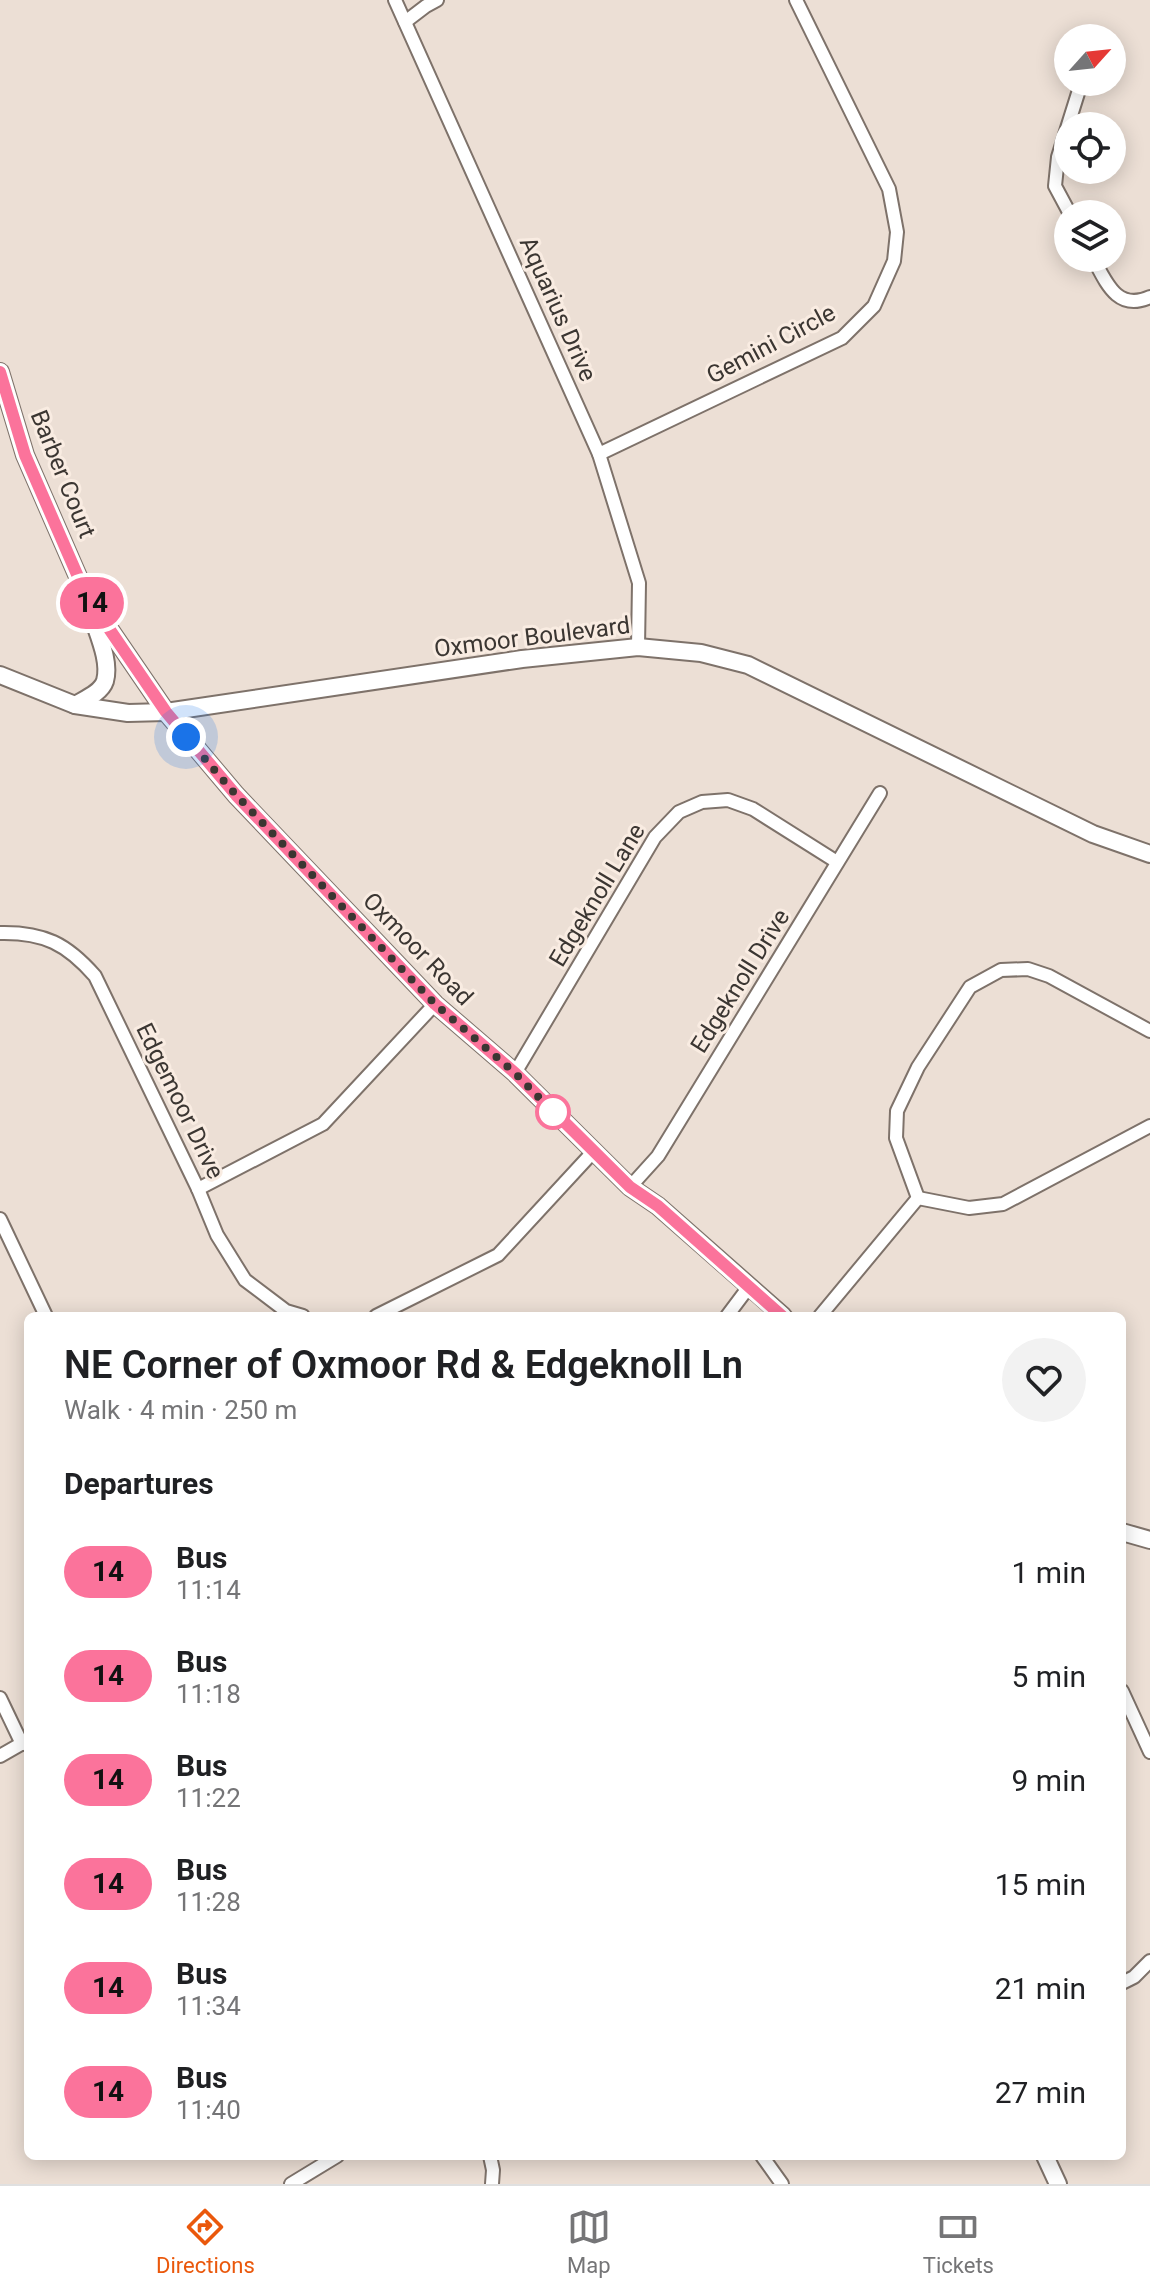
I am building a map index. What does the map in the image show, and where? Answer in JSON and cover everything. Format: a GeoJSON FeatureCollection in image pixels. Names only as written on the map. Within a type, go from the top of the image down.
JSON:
{"type":"FeatureCollection","features":[{"type":"Feature","properties":{"kind":"main road","name":"Barber Court"},"geometry":{"type":"LineString","coordinates":[[0,372],[25,455],[86,595],[166,712]]}},
{"type":"Feature","properties":{"kind":"main road"},"geometry":{"type":"LineString","coordinates":[[75,705],[95,694],[105,682],[105,662],[86,595]]}},
{"type":"Feature","properties":{"kind":"main road","name":"Oxmoor Boulevard"},"geometry":{"type":"LineString","coordinates":[[166,712],[522,659],[638,647],[701,653],[748,665],[1093,834],[1150,854]]}},
{"type":"Feature","properties":{"kind":"main road"},"geometry":{"type":"LineString","coordinates":[[0,675],[75,705],[128,713],[166,712]]}},
{"type":"Feature","properties":{"kind":"main road","name":"Oxmoor Road"},"geometry":{"type":"LineString","coordinates":[[166,712],[236,795],[435,1004],[515,1073],[630,1187],[658,1206],[778,1312]]}},
{"type":"Feature","properties":{"kind":"main road"},"geometry":{"type":"LineString","coordinates":[[1126,1533],[1150,1540]]}},
{"type":"Feature","properties":{"kind":"main road"},"geometry":{"type":"LineString","coordinates":[[1047,2160],[1058,2184]]}},
{"type":"Feature","properties":{"kind":"street","name":"Aquarius Drive"},"geometry":{"type":"LineString","coordinates":[[395,0],[599,454],[639,583],[638,647]]}},
{"type":"Feature","properties":{"kind":"street"},"geometry":{"type":"LineString","coordinates":[[405,22],[437,0]]}},
{"type":"Feature","properties":{"kind":"street","name":"Gemini Circle"},"geometry":{"type":"LineString","coordinates":[[599,454],[842,338],[874,306],[894,261],[897,232],[889,189],[796,0]]}},
{"type":"Feature","properties":{"kind":"street"},"geometry":{"type":"LineString","coordinates":[[1062,200],[1055,186],[1058,157],[1077,96]]}},
{"type":"Feature","properties":{"kind":"street"},"geometry":{"type":"LineString","coordinates":[[1101,272],[1110,289],[1122,299],[1140,301],[1150,297]]}},
{"type":"Feature","properties":{"kind":"street","name":"Edgeknoll Drive"},"geometry":{"type":"LineString","coordinates":[[630,1187],[658,1156],[880,793]]}},
{"type":"Feature","properties":{"kind":"street","name":"Edgeknoll Lane"},"geometry":{"type":"LineString","coordinates":[[515,1073],[655,837],[679,812],[702,802],[728,800],[753,809],[837,862]]}},
{"type":"Feature","properties":{"kind":"street","name":"Edgemoor Drive"},"geometry":{"type":"LineString","coordinates":[[0,933],[23,932],[55,941],[79,957],[95,976],[198,1189],[217,1235],[245,1280],[289,1312]]}},
{"type":"Feature","properties":{"kind":"street"},"geometry":{"type":"LineString","coordinates":[[918,1198],[896,1138],[897,1111],[918,1067],[970,987],[1001,970],[1028,969],[1049,976],[1150,1031]]}},
{"type":"Feature","properties":{"kind":"street"},"geometry":{"type":"LineString","coordinates":[[198,1189],[323,1124],[435,1004]]}},
{"type":"Feature","properties":{"kind":"street"},"geometry":{"type":"LineString","coordinates":[[918,1198],[969,1208],[1003,1204],[1150,1126]]}},
{"type":"Feature","properties":{"kind":"street"},"geometry":{"type":"LineString","coordinates":[[384,1312],[498,1255],[593,1152]]}},
{"type":"Feature","properties":{"kind":"street"},"geometry":{"type":"LineString","coordinates":[[823,1312],[918,1198]]}},
{"type":"Feature","properties":{"kind":"street"},"geometry":{"type":"LineString","coordinates":[[0,1219],[44,1312]]}},
{"type":"Feature","properties":{"kind":"street"},"geometry":{"type":"LineString","coordinates":[[730,1312],[748,1288]]}},
{"type":"Feature","properties":{"kind":"street"},"geometry":{"type":"LineString","coordinates":[[0,1698],[24,1740]]}},
{"type":"Feature","properties":{"kind":"street"},"geometry":{"type":"LineString","coordinates":[[1126,1700],[1150,1752]]}},
{"type":"Feature","properties":{"kind":"street"},"geometry":{"type":"LineString","coordinates":[[0,1756],[24,1743]]}},
{"type":"Feature","properties":{"kind":"street"},"geometry":{"type":"LineString","coordinates":[[1126,1981],[1150,1961]]}},
{"type":"Feature","properties":{"kind":"street"},"geometry":{"type":"LineString","coordinates":[[291,2184],[330,2160]]}},
{"type":"Feature","properties":{"kind":"street"},"geometry":{"type":"LineString","coordinates":[[491,2160],[492,2184]]}},
{"type":"Feature","properties":{"kind":"street"},"geometry":{"type":"LineString","coordinates":[[765,2160],[782,2184]]}},
{"type":"Feature","properties":{"kind":"bus line","name":"14"},"geometry":{"type":"LineString","coordinates":[[0,372],[25,455],[86,595],[166,712],[236,795],[435,1004],[515,1073],[630,1187],[658,1206],[777,1312]]}},
{"type":"Feature","properties":{"kind":"route"},"geometry":{"type":"LineString","coordinates":[[186,737],[236,795],[435,1004],[515,1073],[553,1112]]}}]}
